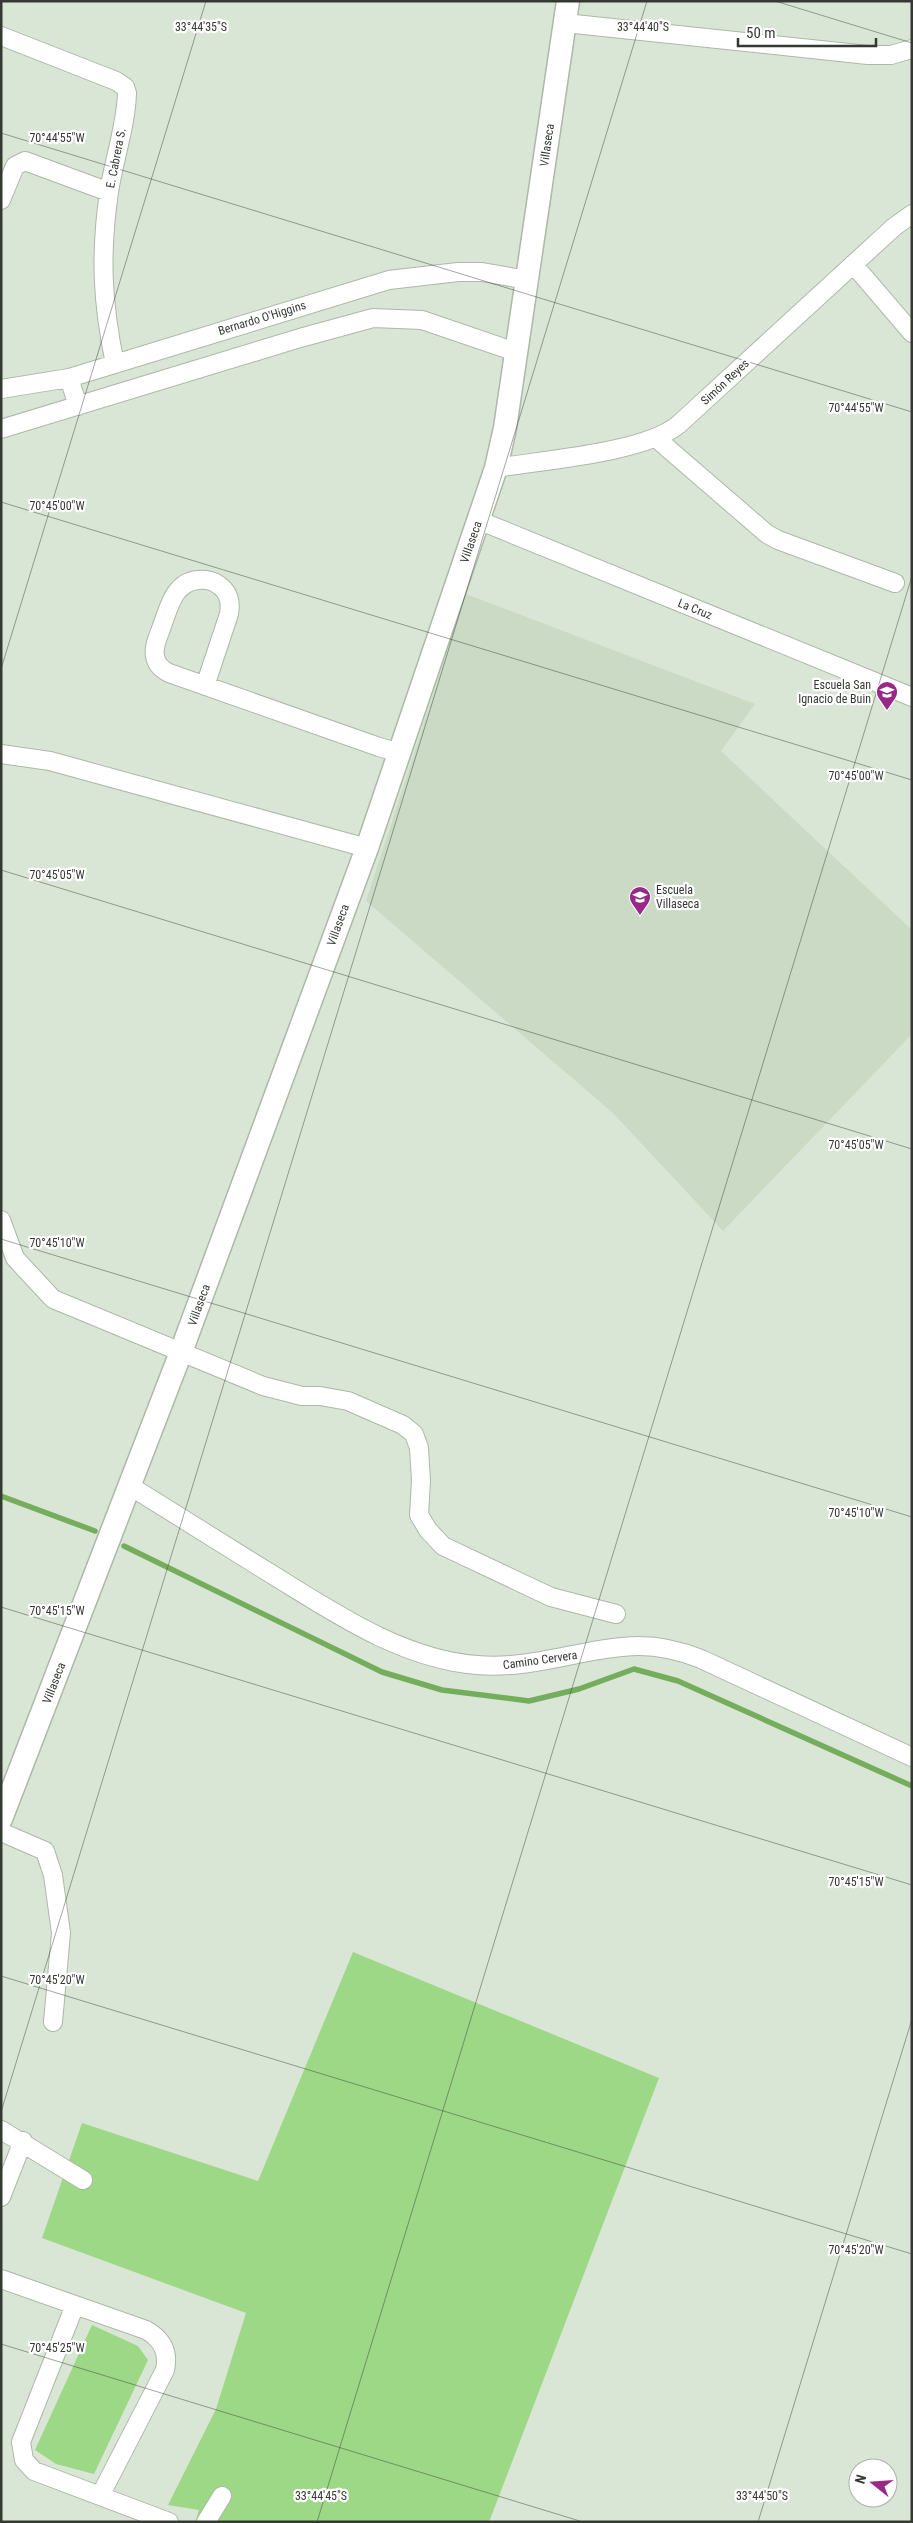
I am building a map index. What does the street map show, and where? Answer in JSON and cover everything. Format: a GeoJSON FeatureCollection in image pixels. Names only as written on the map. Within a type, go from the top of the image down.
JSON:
{"type":"FeatureCollection","features":[{"type":"Feature","properties":{"kind":"main road","name":"Villaseca"},"geometry":{"type":"LineString","coordinates":[[1,1819],[181,1352],[367,848],[496,468],[505,428],[566,12]]}},
{"type":"Feature","properties":{"kind":"street"},"geometry":{"type":"LineString","coordinates":[[566,12],[868,55],[891,55],[912,49]]}},
{"type":"Feature","properties":{"kind":"street","name":"E. Cabrera S."},"geometry":{"type":"LineString","coordinates":[[1,36],[116,80],[125,87],[127,99],[109,192],[105,233],[103,296],[115,364]]}},
{"type":"Feature","properties":{"kind":"street"},"geometry":{"type":"LineString","coordinates":[[1,200],[14,166],[25,161],[109,192]]}},
{"type":"Feature","properties":{"kind":"street","name":"Simón Reyes"},"geometry":{"type":"LineString","coordinates":[[496,468],[620,448],[656,439],[678,425],[853,264],[912,214]]}},
{"type":"Feature","properties":{"kind":"street"},"geometry":{"type":"LineString","coordinates":[[853,264],[912,333]]}},
{"type":"Feature","properties":{"kind":"street","name":"Bernardo O'Higgins"},"geometry":{"type":"LineString","coordinates":[[1,389],[69,378],[389,280],[434,273],[482,272],[527,280]]}},
{"type":"Feature","properties":{"kind":"street"},"geometry":{"type":"LineString","coordinates":[[1,429],[300,338],[373,318],[422,320],[516,352]]}},
{"type":"Feature","properties":{"kind":"street"},"geometry":{"type":"LineString","coordinates":[[69,378],[78,406]]}},
{"type":"Feature","properties":{"kind":"street"},"geometry":{"type":"LineString","coordinates":[[656,439],[742,515],[767,534],[778,540],[895,583]]}},
{"type":"Feature","properties":{"kind":"street","name":"La Cruz"},"geometry":{"type":"LineString","coordinates":[[478,520],[912,697]]}},
{"type":"Feature","properties":{"kind":"street"},"geometry":{"type":"LineString","coordinates":[[205,686],[229,614],[229,602],[225,591],[217,584],[195,580],[183,586],[174,596],[154,653],[157,663],[164,670],[205,686],[400,754]]}},
{"type":"Feature","properties":{"kind":"street"},"geometry":{"type":"LineString","coordinates":[[1,754],[50,760],[367,848]]}},
{"type":"Feature","properties":{"kind":"street"},"geometry":{"type":"LineString","coordinates":[[1,1220],[15,1258],[53,1299],[263,1386],[302,1396],[320,1396],[348,1401],[404,1425],[414,1434],[419,1448],[422,1481],[419,1515],[428,1530],[443,1546],[551,1597],[616,1614]]}},
{"type":"Feature","properties":{"kind":"street","name":"Camino Cervera"},"geometry":{"type":"LineString","coordinates":[[130,1486],[348,1620],[418,1652],[456,1662],[495,1666],[536,1663],[625,1647],[657,1647],[674,1650],[702,1659],[912,1757]]}},
{"type":"Feature","properties":{"kind":"street"},"geometry":{"type":"LineString","coordinates":[[1,1832],[44,1852],[53,1875],[61,1933],[53,2022]]}},
{"type":"Feature","properties":{"kind":"street"},"geometry":{"type":"LineString","coordinates":[[1,2130],[23,2141],[83,2180]]}},
{"type":"Feature","properties":{"kind":"street"},"geometry":{"type":"LineString","coordinates":[[1,2197],[23,2141]]}},
{"type":"Feature","properties":{"kind":"street"},"geometry":{"type":"LineString","coordinates":[[1,2279],[153,2334],[164,2346],[166,2354],[165,2370],[100,2496]]}},
{"type":"Feature","properties":{"kind":"street"},"geometry":{"type":"LineString","coordinates":[[75,2306],[21,2442],[22,2454],[28,2466],[34,2471],[169,2522]]}},
{"type":"Feature","properties":{"kind":"street"},"geometry":{"type":"LineString","coordinates":[[206,2522],[222,2496]]}},
{"type":"Feature","properties":{"kind":"shaded area","name":"Escuela Villaseca"},"geometry":{"type":"Polygon","coordinates":[[[466,594],[755,704],[721,751],[912,930],[912,1034],[723,1231],[613,1113],[366,901],[466,594]]]}},
{"type":"Feature","properties":{"kind":"green space"},"geometry":{"type":"Polygon","coordinates":[[[353,1952],[659,2078],[489,2522],[195,2522],[199,2510],[168,2505],[216,2409],[246,2313],[42,2238],[82,2123],[258,2181],[353,1952]]]}},
{"type":"Feature","properties":{"kind":"green space"},"geometry":{"type":"Polygon","coordinates":[[[92,2325],[138,2346],[148,2360],[94,2474],[56,2464],[35,2450],[92,2325]]]}},
{"type":"Feature","properties":{"kind":"waterway"},"geometry":{"type":"LineString","coordinates":[[1,1496],[95,1531]]}},
{"type":"Feature","properties":{"kind":"waterway"},"geometry":{"type":"LineString","coordinates":[[124,1546],[382,1672],[442,1690],[529,1701],[579,1689],[634,1669],[678,1681],[912,1786]]}},
{"type":"Feature","properties":{"kind":"place","name":"Escuela San Ignacio de Buin"},"geometry":{"type":"Point","coordinates":[887,711]}},
{"type":"Feature","properties":{"kind":"place","name":"Escuela Villaseca"},"geometry":{"type":"Point","coordinates":[640,916]}}]}
